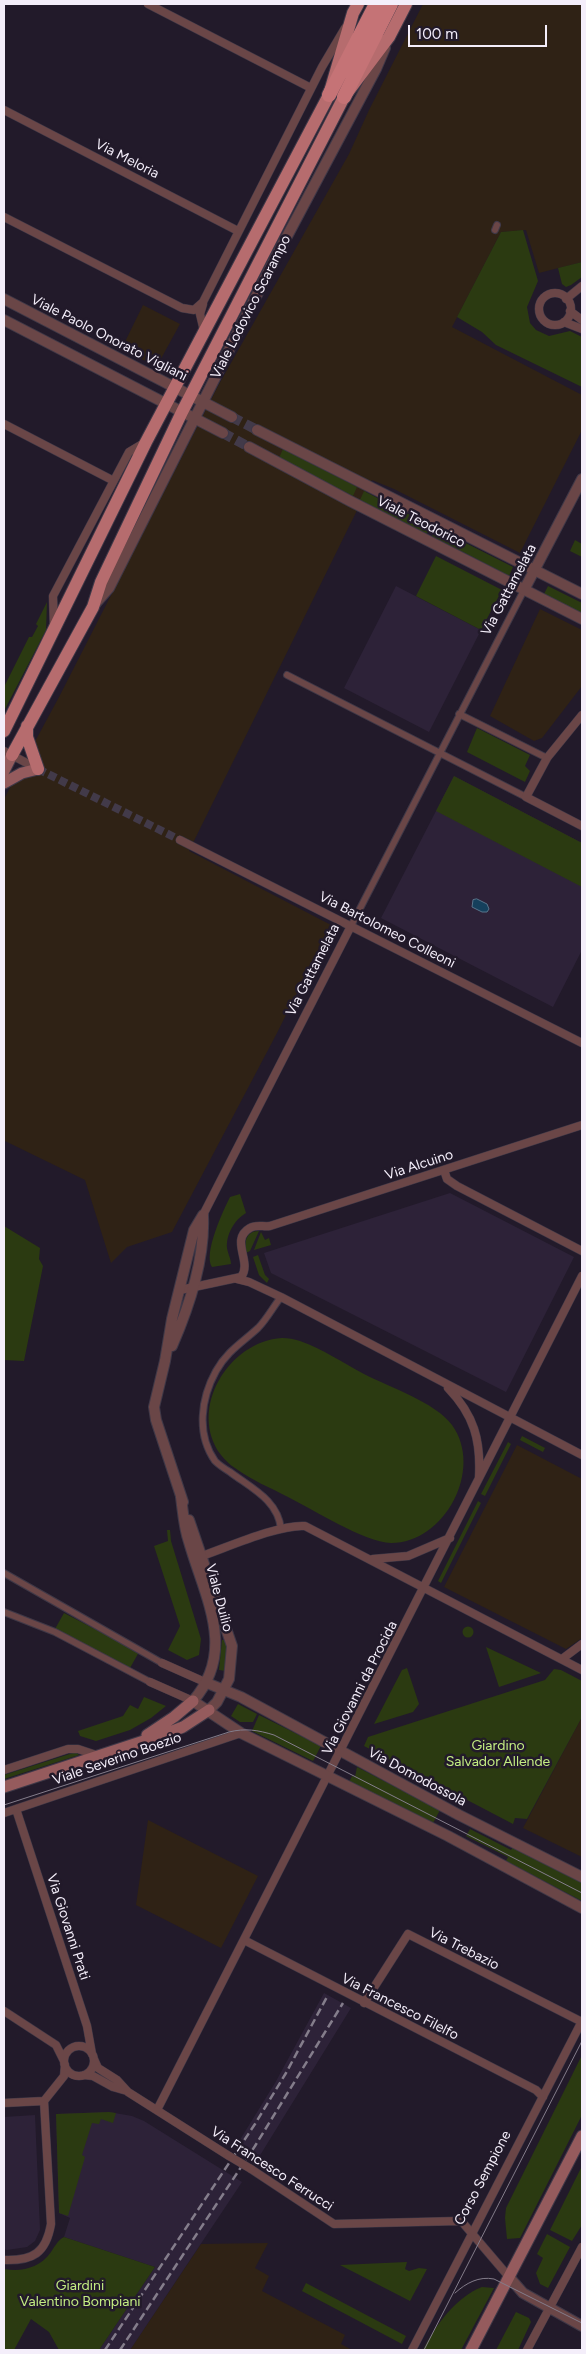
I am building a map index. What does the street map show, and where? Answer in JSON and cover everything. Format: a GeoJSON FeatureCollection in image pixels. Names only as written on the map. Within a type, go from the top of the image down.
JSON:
{"type":"FeatureCollection","features":[{"type":"Feature","properties":{"kind":"highway"},"geometry":{"type":"LineString","coordinates":[[329,95],[376,4]]}},
{"type":"Feature","properties":{"kind":"highway","name":"Viale Lodovico Scarampo"},"geometry":{"type":"LineString","coordinates":[[344,97],[390,4]]}},
{"type":"Feature","properties":{"kind":"main road","name":"Viale Lodovico Scarampo"},"geometry":{"type":"LineString","coordinates":[[389,37],[406,4]]}},
{"type":"Feature","properties":{"kind":"main road"},"geometry":{"type":"LineString","coordinates":[[4,731],[146,442],[329,95],[356,8]]}},
{"type":"Feature","properties":{"kind":"main road"},"geometry":{"type":"LineString","coordinates":[[344,97],[389,37]]}},
{"type":"Feature","properties":{"kind":"main road","name":"Viale Lodovico Scarampo"},"geometry":{"type":"LineString","coordinates":[[8,753],[27,726],[93,607],[101,582],[182,412],[344,97]]}},
{"type":"Feature","properties":{"kind":"main road"},"geometry":{"type":"LineString","coordinates":[[4,719],[14,710]]}},
{"type":"Feature","properties":{"kind":"main road"},"geometry":{"type":"LineString","coordinates":[[4,782],[19,774],[38,769],[28,740],[27,726]]}},
{"type":"Feature","properties":{"kind":"main road"},"geometry":{"type":"LineString","coordinates":[[4,770],[8,753]]}},
{"type":"Feature","properties":{"kind":"main road","name":"Viale Severino Boezio"},"geometry":{"type":"LineString","coordinates":[[128,1746],[161,1727],[193,1701]]}},
{"type":"Feature","properties":{"kind":"main road","name":"Viale Severino Boezio"},"geometry":{"type":"LineString","coordinates":[[4,1787],[183,1727],[209,1710]]}},
{"type":"Feature","properties":{"kind":"main road"},"geometry":{"type":"LineString","coordinates":[[471,2350],[582,2136]]}},
{"type":"Feature","properties":{"kind":"street"},"geometry":{"type":"LineString","coordinates":[[148,4],[312,88]]}},
{"type":"Feature","properties":{"kind":"street"},"geometry":{"type":"LineString","coordinates":[[204,331],[200,314],[204,302],[238,231],[356,8]]}},
{"type":"Feature","properties":{"kind":"street","name":"Viale Lodovico Scarampo"},"geometry":{"type":"LineString","coordinates":[[93,607],[109,588],[202,402],[335,144],[376,70],[389,37]]}},
{"type":"Feature","properties":{"kind":"street","name":"Via Meloria"},"geometry":{"type":"LineString","coordinates":[[4,110],[238,231]]}},
{"type":"Feature","properties":{"kind":"street"},"geometry":{"type":"LineString","coordinates":[[4,217],[182,308],[194,310],[204,302]]}},
{"type":"Feature","properties":{"kind":"street"},"geometry":{"type":"LineString","coordinates":[[566,298],[582,286]]}},
{"type":"Feature","properties":{"kind":"street"},"geometry":{"type":"LineString","coordinates":[[582,320],[570,311],[566,298],[558,294],[548,295],[539,307],[544,321],[554,325],[564,322],[582,329]]}},
{"type":"Feature","properties":{"kind":"street","name":"Viale Paolo Onorato Vigliani"},"geometry":{"type":"LineString","coordinates":[[4,300],[202,402]]}},
{"type":"Feature","properties":{"kind":"street"},"geometry":{"type":"LineString","coordinates":[[564,322],[570,311]]}},
{"type":"Feature","properties":{"kind":"street"},"geometry":{"type":"LineString","coordinates":[[4,320],[223,433]]}},
{"type":"Feature","properties":{"kind":"street"},"geometry":{"type":"LineString","coordinates":[[202,402],[232,417]]}},
{"type":"Feature","properties":{"kind":"street"},"geometry":{"type":"LineString","coordinates":[[4,424],[112,480]]}},
{"type":"Feature","properties":{"kind":"street","name":"Viale Teodorico"},"geometry":{"type":"LineString","coordinates":[[257,430],[582,594]]}},
{"type":"Feature","properties":{"kind":"street"},"geometry":{"type":"LineString","coordinates":[[54,632],[53,596],[112,480],[129,452],[146,442]]}},
{"type":"Feature","properties":{"kind":"street","name":"Viale Teodorico"},"geometry":{"type":"LineString","coordinates":[[249,447],[350,501],[582,619]]}},
{"type":"Feature","properties":{"kind":"street","name":"Via Gattamelata"},"geometry":{"type":"LineString","coordinates":[[203,1215],[459,714],[582,479]]}},
{"type":"Feature","properties":{"kind":"street"},"geometry":{"type":"LineString","coordinates":[[287,675],[582,826]]}},
{"type":"Feature","properties":{"kind":"street"},"geometry":{"type":"LineString","coordinates":[[459,714],[547,758]]}},
{"type":"Feature","properties":{"kind":"street"},"geometry":{"type":"LineString","coordinates":[[526,797],[547,758],[582,715]]}},
{"type":"Feature","properties":{"kind":"street"},"geometry":{"type":"LineString","coordinates":[[8,753],[38,769]]}},
{"type":"Feature","properties":{"kind":"street","name":"Via Bartolomeo Colleoni"},"geometry":{"type":"LineString","coordinates":[[180,840],[582,1043]]}},
{"type":"Feature","properties":{"kind":"street","name":"Via Alcuino"},"geometry":{"type":"LineString","coordinates":[[235,1279],[242,1277],[245,1271],[240,1244],[250,1228],[263,1227],[582,1125]]}},
{"type":"Feature","properties":{"kind":"street"},"geometry":{"type":"LineString","coordinates":[[444,1170],[448,1179],[457,1186],[582,1251]]}},
{"type":"Feature","properties":{"kind":"street","name":"Viale Duilio"},"geometry":{"type":"LineString","coordinates":[[166,1361],[183,1321],[192,1287],[204,1229],[203,1215]]}},
{"type":"Feature","properties":{"kind":"street","name":"Viale Duilio"},"geometry":{"type":"LineString","coordinates":[[203,1215],[194,1230],[172,1319],[166,1361],[154,1407],[156,1420],[181,1497],[232,1646],[231,1669],[225,1689]]}},
{"type":"Feature","properties":{"kind":"street","name":"Via Giovanni da Procida"},"geometry":{"type":"LineString","coordinates":[[158,2110],[582,1276]]}},
{"type":"Feature","properties":{"kind":"street"},"geometry":{"type":"LineString","coordinates":[[180,1290],[235,1279],[254,1284],[582,1455]]}},
{"type":"Feature","properties":{"kind":"street"},"geometry":{"type":"LineString","coordinates":[[281,1297],[264,1322],[235,1346],[217,1368],[203,1402],[202,1418],[209,1448],[216,1462],[264,1496],[280,1519],[281,1529]]}},
{"type":"Feature","properties":{"kind":"street"},"geometry":{"type":"LineString","coordinates":[[444,1384],[461,1402],[476,1433],[480,1455],[478,1482]]}},
{"type":"Feature","properties":{"kind":"street","name":"Viale Duilio"},"geometry":{"type":"LineString","coordinates":[[181,1497],[188,1540],[216,1631],[216,1654],[206,1683],[193,1701]]}},
{"type":"Feature","properties":{"kind":"street"},"geometry":{"type":"LineString","coordinates":[[202,1556],[281,1529],[296,1525],[306,1526],[582,1670]]}},
{"type":"Feature","properties":{"kind":"street"},"geometry":{"type":"LineString","coordinates":[[371,1559],[408,1556],[450,1538]]}},
{"type":"Feature","properties":{"kind":"street"},"geometry":{"type":"LineString","coordinates":[[4,1572],[162,1663],[206,1683]]}},
{"type":"Feature","properties":{"kind":"street"},"geometry":{"type":"LineString","coordinates":[[4,1612],[55,1632],[150,1682],[193,1701],[209,1710],[240,1734],[456,1841],[582,1908]]}},
{"type":"Feature","properties":{"kind":"street"},"geometry":{"type":"LineString","coordinates":[[562,1659],[582,1644]]}},
{"type":"Feature","properties":{"kind":"street","name":"Via Domodossola"},"geometry":{"type":"LineString","coordinates":[[206,1683],[241,1697],[459,1815],[582,1877]]}},
{"type":"Feature","properties":{"kind":"street"},"geometry":{"type":"LineString","coordinates":[[209,1710],[225,1689]]}},
{"type":"Feature","properties":{"kind":"street","name":"Viale Severino Boezio"},"geometry":{"type":"LineString","coordinates":[[4,1813],[240,1734]]}},
{"type":"Feature","properties":{"kind":"street","name":"Viale Severino Boezio"},"geometry":{"type":"LineString","coordinates":[[4,1770],[68,1749],[78,1749],[99,1756]]}},
{"type":"Feature","properties":{"kind":"street","name":"Via Giovanni Prati"},"geometry":{"type":"LineString","coordinates":[[16,1809],[85,2022],[93,2056]]}},
{"type":"Feature","properties":{"kind":"street","name":"Via Trebazio"},"geometry":{"type":"LineString","coordinates":[[364,2003],[408,1934],[582,2022]]}},
{"type":"Feature","properties":{"kind":"street","name":"Via Francesco Filelfo"},"geometry":{"type":"LineString","coordinates":[[244,1940],[536,2090],[543,2097]]}},
{"type":"Feature","properties":{"kind":"street","name":"Via Francesco Ferrucci"},"geometry":{"type":"LineString","coordinates":[[4,2011],[56,2045],[62,2052],[65,2064],[73,2074],[93,2076],[113,2087],[128,2092],[251,2169],[334,2224],[459,2221],[467,2226],[509,2277]]}},
{"type":"Feature","properties":{"kind":"street","name":"Corso Sempione"},"geometry":{"type":"LineString","coordinates":[[412,2350],[471,2232],[582,2022]]}},
{"type":"Feature","properties":{"kind":"street"},"geometry":{"type":"LineString","coordinates":[[4,2260],[29,2257],[43,2248],[48,2242],[51,2224],[44,2101],[64,2076],[67,2054],[74,2047],[85,2047],[93,2056],[92,2068],[82,2075]]}},
{"type":"Feature","properties":{"kind":"street","name":"Via Francesco Ferrucci"},"geometry":{"type":"LineString","coordinates":[[93,2056],[98,2068],[117,2080],[128,2092]]}},
{"type":"Feature","properties":{"kind":"street"},"geometry":{"type":"LineString","coordinates":[[4,2103],[44,2101]]}},
{"type":"Feature","properties":{"kind":"street"},"geometry":{"type":"LineString","coordinates":[[527,2350],[582,2246]]}},
{"type":"Feature","properties":{"kind":"street"},"geometry":{"type":"LineString","coordinates":[[509,2277],[523,2294],[582,2326]]}},
{"type":"Feature","properties":{"kind":"shaded area"},"geometry":{"type":"Polygon","coordinates":[[[423,4],[582,4],[582,262],[539,273],[526,230],[501,232],[452,327],[582,395],[582,430],[520,553],[394,489],[372,480],[189,851],[331,925],[277,1033],[172,1232],[127,1247],[111,1263],[85,1180],[4,1139],[4,799],[59,697],[218,386],[349,154],[369,110],[423,4]]]}},
{"type":"Feature","properties":{"kind":"shaded area"},"geometry":{"type":"Polygon","coordinates":[[[143,305],[180,324],[157,366],[121,350],[143,305]]]}},
{"type":"Feature","properties":{"kind":"shaded area"},"geometry":{"type":"Polygon","coordinates":[[[396,586],[481,630],[429,732],[344,688],[396,586]]]}},
{"type":"Feature","properties":{"kind":"shaded area"},"geometry":{"type":"Polygon","coordinates":[[[540,609],[582,630],[582,686],[542,738],[534,741],[490,716],[540,609]]]}},
{"type":"Feature","properties":{"kind":"shaded area"},"geometry":{"type":"Polygon","coordinates":[[[454,776],[582,843],[582,950],[553,1007],[381,918],[454,776]]]}},
{"type":"Feature","properties":{"kind":"shaded area"},"geometry":{"type":"Polygon","coordinates":[[[450,1193],[574,1257],[506,1392],[271,1273],[264,1253],[450,1193]]]}},
{"type":"Feature","properties":{"kind":"shaded area"},"geometry":{"type":"Polygon","coordinates":[[[517,1445],[582,1479],[582,1638],[566,1649],[444,1587],[517,1445]]]}},
{"type":"Feature","properties":{"kind":"shaded area"},"geometry":{"type":"Polygon","coordinates":[[[582,1717],[582,1857],[523,1828],[582,1717]]]}},
{"type":"Feature","properties":{"kind":"shaded area"},"geometry":{"type":"Polygon","coordinates":[[[148,1820],[258,1876],[221,1948],[136,1905],[148,1820]]]}},
{"type":"Feature","properties":{"kind":"shaded area"},"geometry":{"type":"Polygon","coordinates":[[[324,1993],[351,2008],[259,2157],[238,2143],[275,2083],[324,1993]]]}},
{"type":"Feature","properties":{"kind":"shaded area"},"geometry":{"type":"Polygon","coordinates":[[[109,2112],[132,2116],[144,2121],[242,2182],[130,2350],[99,2350],[155,2267],[64,2237],[70,2218],[59,2213],[56,2114],[109,2112]]]}},
{"type":"Feature","properties":{"kind":"shaded area"},"geometry":{"type":"Polygon","coordinates":[[[35,2115],[40,2230],[35,2241],[27,2247],[7,2250],[4,2249],[4,2117],[35,2115]]]}},
{"type":"Feature","properties":{"kind":"shaded area"},"geometry":{"type":"Polygon","coordinates":[[[268,2243],[255,2268],[269,2276],[262,2291],[345,2335],[341,2344],[352,2350],[130,2350],[201,2244],[268,2243]]]}},
{"type":"Feature","properties":{"kind":"green space"},"geometry":{"type":"Polygon","coordinates":[[[523,230],[538,281],[527,307],[530,323],[536,330],[549,336],[570,331],[582,337],[582,387],[496,345],[482,332],[457,317],[501,232],[523,230]]]}},
{"type":"Feature","properties":{"kind":"green space"},"geometry":{"type":"Polygon","coordinates":[[[582,262],[582,277],[566,287],[562,284],[558,268],[582,262]]]}},
{"type":"Feature","properties":{"kind":"green space"},"geometry":{"type":"Polygon","coordinates":[[[283,449],[357,487],[353,496],[279,458],[283,449]]]}},
{"type":"Feature","properties":{"kind":"green space"},"geometry":{"type":"Polygon","coordinates":[[[364,491],[431,526],[427,534],[360,500],[364,491]]]}},
{"type":"Feature","properties":{"kind":"green space"},"geometry":{"type":"Polygon","coordinates":[[[436,528],[513,567],[509,576],[432,536],[436,528]]]}},
{"type":"Feature","properties":{"kind":"green space"},"geometry":{"type":"Polygon","coordinates":[[[575,540],[582,544],[582,557],[570,551],[575,540]]]}},
{"type":"Feature","properties":{"kind":"green space"},"geometry":{"type":"Polygon","coordinates":[[[436,556],[502,590],[481,630],[416,596],[436,556]]]}},
{"type":"Feature","properties":{"kind":"green space"},"geometry":{"type":"Polygon","coordinates":[[[548,586],[582,603],[582,614],[544,594],[548,586]]]}},
{"type":"Feature","properties":{"kind":"green space"},"geometry":{"type":"Polygon","coordinates":[[[47,602],[46,630],[4,711],[4,687],[29,637],[32,637],[38,626],[36,624],[47,602]]]}},
{"type":"Feature","properties":{"kind":"green space"},"geometry":{"type":"Polygon","coordinates":[[[477,728],[530,755],[525,766],[530,771],[525,782],[467,752],[477,728]]]}},
{"type":"Feature","properties":{"kind":"green space"},"geometry":{"type":"Polygon","coordinates":[[[454,776],[582,843],[582,887],[436,811],[454,776]]]}},
{"type":"Feature","properties":{"kind":"green space"},"geometry":{"type":"Polygon","coordinates":[[[240,1194],[246,1213],[234,1224],[229,1233],[227,1248],[231,1264],[212,1267],[210,1253],[219,1222],[230,1197],[240,1194]]]}},
{"type":"Feature","properties":{"kind":"green space"},"geometry":{"type":"Polygon","coordinates":[[[4,1226],[40,1248],[39,1259],[43,1266],[24,1361],[4,1360],[4,1226]]]}},
{"type":"Feature","properties":{"kind":"green space"},"geometry":{"type":"Polygon","coordinates":[[[259,1231],[250,1251],[246,1253],[245,1245],[247,1238],[251,1233],[259,1231]]]}},
{"type":"Feature","properties":{"kind":"green space"},"geometry":{"type":"Polygon","coordinates":[[[261,1232],[265,1240],[269,1238],[271,1245],[254,1250],[261,1232]]]}},
{"type":"Feature","properties":{"kind":"green space"},"geometry":{"type":"Polygon","coordinates":[[[258,1255],[265,1275],[269,1279],[267,1283],[259,1275],[253,1257],[258,1255]]]}},
{"type":"Feature","properties":{"kind":"green space"},"geometry":{"type":"Polygon","coordinates":[[[289,1338],[308,1344],[364,1374],[423,1402],[435,1409],[452,1425],[461,1443],[464,1462],[461,1482],[454,1500],[442,1517],[428,1531],[410,1540],[391,1543],[367,1537],[339,1525],[248,1476],[231,1465],[221,1455],[212,1437],[209,1418],[211,1399],[219,1380],[230,1364],[245,1351],[263,1342],[289,1338]]]}},
{"type":"Feature","properties":{"kind":"green space"},"geometry":{"type":"Polygon","coordinates":[[[522,1436],[545,1448],[543,1452],[520,1440],[522,1436]]]}},
{"type":"Feature","properties":{"kind":"green space"},"geometry":{"type":"Polygon","coordinates":[[[508,1442],[511,1444],[485,1496],[481,1494],[508,1442]]]}},
{"type":"Feature","properties":{"kind":"green space"},"geometry":{"type":"Polygon","coordinates":[[[478,1501],[481,1503],[441,1583],[438,1581],[478,1501]]]}},
{"type":"Feature","properties":{"kind":"green space"},"geometry":{"type":"Polygon","coordinates":[[[167,1530],[170,1530],[171,1541],[201,1639],[199,1655],[187,1660],[168,1650],[180,1626],[154,1546],[168,1541],[167,1530]]]}},
{"type":"Feature","properties":{"kind":"green space"},"geometry":{"type":"Polygon","coordinates":[[[64,1613],[139,1652],[130,1668],[55,1629],[64,1613]]]}},
{"type":"Feature","properties":{"kind":"green space"},"geometry":{"type":"Polygon","coordinates":[[[466,1627],[470,1627],[473,1632],[472,1636],[466,1637],[463,1634],[463,1630],[466,1627]]]}},
{"type":"Feature","properties":{"kind":"green space"},"geometry":{"type":"Polygon","coordinates":[[[222,1640],[225,1640],[228,1651],[226,1671],[219,1670],[222,1640]]]}},
{"type":"Feature","properties":{"kind":"green space"},"geometry":{"type":"Polygon","coordinates":[[[486,1647],[541,1673],[499,1687],[486,1647]]]}},
{"type":"Feature","properties":{"kind":"green space"},"geometry":{"type":"Polygon","coordinates":[[[407,1668],[419,1704],[413,1712],[374,1724],[402,1670],[407,1668]]]}},
{"type":"Feature","properties":{"kind":"green space","name":"Giardino Salvador Allende"},"geometry":{"type":"Polygon","coordinates":[[[554,1669],[561,1670],[582,1681],[582,1717],[527,1819],[515,1818],[513,1824],[364,1746],[368,1737],[545,1680],[554,1669]]]}},
{"type":"Feature","properties":{"kind":"green space"},"geometry":{"type":"Polygon","coordinates":[[[144,1697],[166,1706],[151,1718],[130,1730],[96,1741],[80,1736],[78,1731],[123,1716],[130,1705],[138,1709],[144,1697]]]}},
{"type":"Feature","properties":{"kind":"green space"},"geometry":{"type":"Polygon","coordinates":[[[238,1704],[257,1714],[253,1722],[240,1722],[231,1716],[238,1704]]]}},
{"type":"Feature","properties":{"kind":"green space"},"geometry":{"type":"Polygon","coordinates":[[[259,1715],[321,1746],[313,1761],[252,1731],[259,1715]]]}},
{"type":"Feature","properties":{"kind":"green space"},"geometry":{"type":"Polygon","coordinates":[[[76,1752],[79,1755],[4,1779],[4,1775],[76,1752]]]}},
{"type":"Feature","properties":{"kind":"green space"},"geometry":{"type":"Polygon","coordinates":[[[357,1767],[440,1810],[432,1825],[349,1782],[352,1776],[355,1777],[357,1767]]]}},
{"type":"Feature","properties":{"kind":"green space"},"geometry":{"type":"Polygon","coordinates":[[[470,1829],[511,1850],[514,1845],[582,1880],[582,1901],[506,1861],[508,1857],[466,1836],[470,1829]]]}},
{"type":"Feature","properties":{"kind":"green space"},"geometry":{"type":"Polygon","coordinates":[[[582,2055],[582,2115],[520,2238],[507,2239],[506,2208],[582,2055]]]}},
{"type":"Feature","properties":{"kind":"green space"},"geometry":{"type":"Polygon","coordinates":[[[116,2113],[113,2123],[101,2119],[99,2124],[92,2123],[82,2155],[85,2157],[68,2216],[59,2213],[56,2114],[116,2113]]]}},
{"type":"Feature","properties":{"kind":"green space"},"geometry":{"type":"Polygon","coordinates":[[[582,2166],[582,2225],[572,2241],[550,2230],[582,2166]]]}},
{"type":"Feature","properties":{"kind":"green space"},"geometry":{"type":"Polygon","coordinates":[[[547,2234],[570,2247],[548,2288],[540,2284],[536,2273],[543,2258],[537,2254],[547,2234]]]}},
{"type":"Feature","properties":{"kind":"green space","name":"Giardini Valentino Bompiani"},"geometry":{"type":"Polygon","coordinates":[[[64,2237],[155,2267],[99,2350],[59,2350],[49,2332],[31,2319],[14,2350],[4,2350],[4,2269],[30,2268],[42,2262],[58,2241],[64,2237]]]}},
{"type":"Feature","properties":{"kind":"green space"},"geometry":{"type":"Polygon","coordinates":[[[407,2262],[405,2269],[409,2271],[419,2268],[427,2269],[410,2301],[340,2265],[407,2262]]]}},
{"type":"Feature","properties":{"kind":"green space"},"geometry":{"type":"Polygon","coordinates":[[[306,2283],[406,2336],[402,2344],[302,2291],[306,2283]]]}},
{"type":"Feature","properties":{"kind":"green space"},"geometry":{"type":"Polygon","coordinates":[[[482,2287],[494,2288],[461,2350],[423,2350],[447,2313],[472,2292],[482,2287]]]}},
{"type":"Feature","properties":{"kind":"green space"},"geometry":{"type":"Polygon","coordinates":[[[516,2312],[529,2318],[531,2322],[518,2350],[496,2350],[516,2312]]]}},
{"type":"Feature","properties":{"kind":"water"},"geometry":{"type":"Polygon","coordinates":[[[477,899],[487,904],[489,909],[487,912],[482,912],[472,907],[473,900],[477,899]]]}},
{"type":"Feature","properties":{"kind":"tunnel"},"geometry":{"type":"LineString","coordinates":[[232,417],[257,430]]}},
{"type":"Feature","properties":{"kind":"tunnel"},"geometry":{"type":"LineString","coordinates":[[223,433],[249,447]]}},
{"type":"Feature","properties":{"kind":"tunnel"},"geometry":{"type":"LineString","coordinates":[[38,769],[180,840]]}},
{"type":"Feature","properties":{"kind":"tram line"},"geometry":{"type":"LineString","coordinates":[[4,1805],[229,1732],[241,1730],[257,1731],[274,1735],[582,1893]]}},
{"type":"Feature","properties":{"kind":"tram line"},"geometry":{"type":"LineString","coordinates":[[424,2350],[582,2041]]}},
{"type":"Feature","properties":{"kind":"tram line"},"geometry":{"type":"LineString","coordinates":[[455,2293],[473,2281],[488,2278],[494,2279],[582,2323]]}},
{"type":"Feature","properties":{"kind":"railway"},"geometry":{"type":"LineString","coordinates":[[105,2350],[255,2124],[286,2073],[328,1995]]}},
{"type":"Feature","properties":{"kind":"railway"},"geometry":{"type":"LineString","coordinates":[[120,2350],[255,2146],[343,2003]]}}]}
